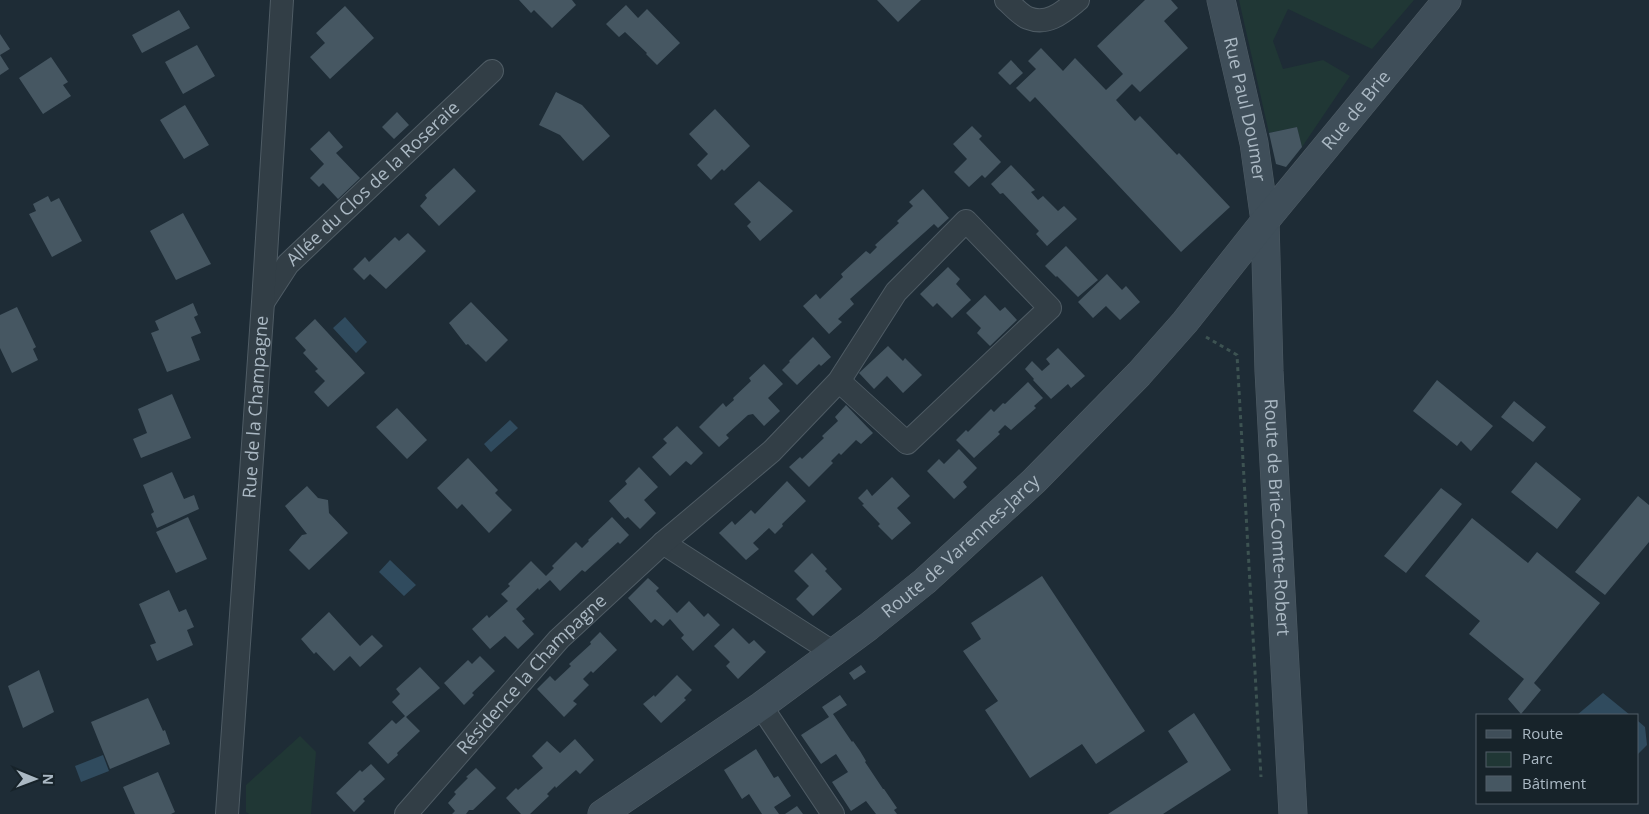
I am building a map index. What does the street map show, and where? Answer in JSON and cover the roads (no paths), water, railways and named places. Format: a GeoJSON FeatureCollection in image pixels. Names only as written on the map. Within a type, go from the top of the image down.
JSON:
{"type":"FeatureCollection","features":[{"type":"Feature","properties":{"kind":"street","name":"Rue de la Champagne"},"geometry":{"type":"LineString","coordinates":[[227,814],[282,0]]}},
{"type":"Feature","properties":{"kind":"street"},"geometry":{"type":"LineString","coordinates":[[1006,0],[1027,18],[1044,20],[1059,16],[1078,0]]}},
{"type":"Feature","properties":{"kind":"street","name":"Rue Paul Doumer"},"geometry":{"type":"LineString","coordinates":[[1221,0],[1254,143],[1265,221]]}},
{"type":"Feature","properties":{"kind":"street","name":"Rue de Brie"},"geometry":{"type":"LineString","coordinates":[[1265,221],[1447,0]]}},
{"type":"Feature","properties":{"kind":"street","name":"Allée du Clos de la Roseraie"},"geometry":{"type":"LineString","coordinates":[[263,302],[288,264],[492,71]]}},
{"type":"Feature","properties":{"kind":"street","name":"Résidence la Champagne"},"geometry":{"type":"LineString","coordinates":[[406,814],[559,639],[663,543],[772,451],[839,380],[896,292],[966,221],[1050,308],[907,443],[839,380]]}},
{"type":"Feature","properties":{"kind":"street","name":"Route de Varennes-Jarcy"},"geometry":{"type":"LineString","coordinates":[[602,814],[761,706],[834,653],[925,581],[1034,481],[1139,374],[1185,322],[1265,221]]}},
{"type":"Feature","properties":{"kind":"street","name":"Route de Brie-Comte-Robert"},"geometry":{"type":"LineString","coordinates":[[1265,221],[1269,371],[1293,814]]}},
{"type":"Feature","properties":{"kind":"street"},"geometry":{"type":"LineString","coordinates":[[663,543],[834,653]]}},
{"type":"Feature","properties":{"kind":"street"},"geometry":{"type":"LineString","coordinates":[[761,706],[833,814]]}},
{"type":"Feature","properties":{"kind":"water"},"geometry":{"type":"Polygon","coordinates":[[[345,317],[367,342],[356,353],[333,328],[345,317]]]}},
{"type":"Feature","properties":{"kind":"water"},"geometry":{"type":"Polygon","coordinates":[[[510,420],[518,428],[491,452],[484,444],[510,420]]]}},
{"type":"Feature","properties":{"kind":"water"},"geometry":{"type":"Polygon","coordinates":[[[390,560],[416,585],[404,596],[379,572],[390,560]]]}},
{"type":"Feature","properties":{"kind":"water"},"geometry":{"type":"Polygon","coordinates":[[[1603,693],[1629,714],[1578,714],[1603,693]]]}},
{"type":"Feature","properties":{"kind":"water"},"geometry":{"type":"Polygon","coordinates":[[[1639,722],[1645,727],[1647,745],[1639,753],[1639,722]]]}},
{"type":"Feature","properties":{"kind":"water"},"geometry":{"type":"Polygon","coordinates":[[[103,755],[109,771],[81,782],[75,766],[103,755]]]}}]}
